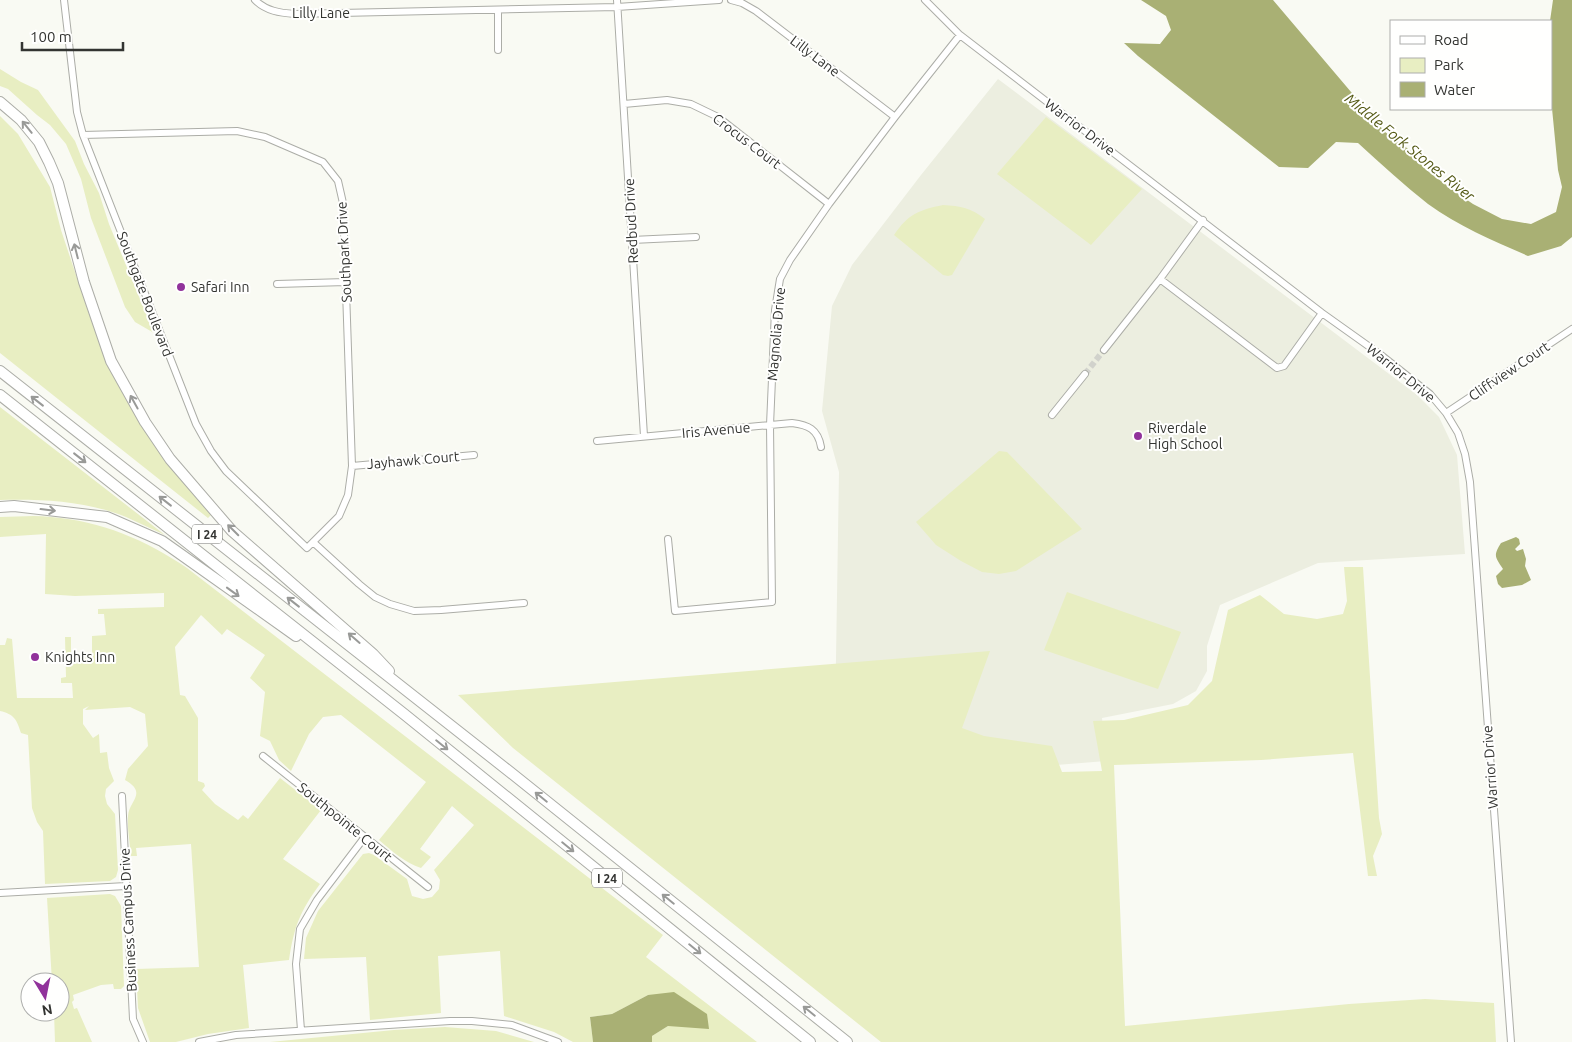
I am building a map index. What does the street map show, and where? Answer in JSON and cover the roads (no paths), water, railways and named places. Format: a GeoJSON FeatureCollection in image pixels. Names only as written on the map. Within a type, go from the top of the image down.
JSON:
{"type":"FeatureCollection","features":[{"type":"Feature","properties":{"kind":"highway"},"geometry":{"type":"LineString","coordinates":[[0,102],[21,120],[39,142],[49,162],[58,183],[84,282],[111,361],[145,422],[170,459],[232,530],[372,654],[414,697]]}},
{"type":"Feature","properties":{"kind":"highway","name":"I 24"},"geometry":{"type":"LineString","coordinates":[[0,371],[517,778],[847,1042]]}},
{"type":"Feature","properties":{"kind":"highway","name":"I 24"},"geometry":{"type":"LineString","coordinates":[[0,395],[404,714],[810,1042]]}},
{"type":"Feature","properties":{"kind":"highway"},"geometry":{"type":"LineString","coordinates":[[0,506],[108,517],[162,541],[404,714]]}},
{"type":"Feature","properties":{"kind":"street","name":"Southgate Boulevard"},"geometry":{"type":"LineString","coordinates":[[64,0],[77,112],[82,135],[196,424],[211,451],[226,471],[307,548]]}},
{"type":"Feature","properties":{"kind":"street","name":"Lilly Lane"},"geometry":{"type":"LineString","coordinates":[[255,0],[260,5],[277,13],[295,14],[498,10],[617,3],[720,0]]}},
{"type":"Feature","properties":{"kind":"street","name":"Lilly Lane"},"geometry":{"type":"LineString","coordinates":[[731,0],[742,3],[756,11],[895,117]]}},
{"type":"Feature","properties":{"kind":"street","name":"Warrior Drive"},"geometry":{"type":"LineString","coordinates":[[925,0],[960,35],[1430,394],[1446,413],[1458,433],[1465,454],[1470,482],[1510,1042]]}},
{"type":"Feature","properties":{"kind":"street","name":"Redbud Drive"},"geometry":{"type":"LineString","coordinates":[[617,3],[644,436]]}},
{"type":"Feature","properties":{"kind":"street"},"geometry":{"type":"LineString","coordinates":[[498,10],[498,50]]}},
{"type":"Feature","properties":{"kind":"street","name":"Magnolia Drive"},"geometry":{"type":"LineString","coordinates":[[668,539],[675,611],[772,602],[770,425],[775,310],[780,279],[790,260],[830,204],[895,117],[960,35]]}},
{"type":"Feature","properties":{"kind":"street","name":"Crocus Court"},"geometry":{"type":"LineString","coordinates":[[624,104],[667,100],[691,104],[718,117],[830,204]]}},
{"type":"Feature","properties":{"kind":"street","name":"Southpark Drive"},"geometry":{"type":"LineString","coordinates":[[82,135],[237,131],[265,137],[324,162],[338,181],[343,203],[352,466],[348,495],[338,516],[307,548]]}},
{"type":"Feature","properties":{"kind":"street"},"geometry":{"type":"LineString","coordinates":[[1104,350],[1203,220]]}},
{"type":"Feature","properties":{"kind":"street"},"geometry":{"type":"LineString","coordinates":[[632,240],[696,236]]}},
{"type":"Feature","properties":{"kind":"street"},"geometry":{"type":"LineString","coordinates":[[1160,278],[1277,368],[1284,366],[1322,313]]}},
{"type":"Feature","properties":{"kind":"street"},"geometry":{"type":"LineString","coordinates":[[277,284],[346,282]]}},
{"type":"Feature","properties":{"kind":"street","name":"Cliffview Court"},"geometry":{"type":"LineString","coordinates":[[1446,413],[1572,329]]}},
{"type":"Feature","properties":{"kind":"street"},"geometry":{"type":"LineString","coordinates":[[1052,415],[1085,374]]}},
{"type":"Feature","properties":{"kind":"street","name":"Iris Avenue"},"geometry":{"type":"LineString","coordinates":[[597,441],[792,423],[806,425],[814,430],[818,435],[821,447]]}},
{"type":"Feature","properties":{"kind":"street","name":"Jayhawk Court"},"geometry":{"type":"LineString","coordinates":[[352,466],[474,455]]}},
{"type":"Feature","properties":{"kind":"street"},"geometry":{"type":"LineString","coordinates":[[313,542],[375,597],[406,609],[414,611],[441,610],[524,603]]}},
{"type":"Feature","properties":{"kind":"street","name":"Southpointe Court"},"geometry":{"type":"LineString","coordinates":[[264,756],[364,838],[428,887]]}},
{"type":"Feature","properties":{"kind":"street","name":"Business Campus Drive"},"geometry":{"type":"LineString","coordinates":[[122,796],[134,1020],[142,1042]]}},
{"type":"Feature","properties":{"kind":"street"},"geometry":{"type":"LineString","coordinates":[[301,1030],[296,964],[300,929],[317,900],[364,838]]}},
{"type":"Feature","properties":{"kind":"street"},"geometry":{"type":"LineString","coordinates":[[0,893],[126,886]]}},
{"type":"Feature","properties":{"kind":"street"},"geometry":{"type":"LineString","coordinates":[[198,1042],[236,1035],[437,1021],[472,1021],[512,1025],[558,1042]]}},
{"type":"Feature","properties":{"kind":"water"},"geometry":{"type":"Polygon","coordinates":[[[1141,0],[1273,0],[1385,132],[1411,151],[1425,169],[1473,204],[1502,219],[1531,224],[1556,212],[1562,187],[1558,170],[1552,108],[1552,20],[1550,20],[1553,0],[1572,0],[1572,237],[1561,246],[1528,256],[1476,233],[1440,212],[1410,189],[1358,143],[1336,142],[1308,168],[1279,167],[1124,43],[1160,44],[1171,30],[1166,16],[1141,0]]]}},
{"type":"Feature","properties":{"kind":"water"},"geometry":{"type":"Polygon","coordinates":[[[1516,537],[1519,539],[1520,544],[1515,549],[1517,551],[1523,549],[1526,559],[1525,566],[1531,580],[1522,585],[1502,588],[1498,584],[1496,576],[1503,569],[1496,554],[1501,543],[1516,537]]]}},
{"type":"Feature","properties":{"kind":"water"},"geometry":{"type":"Polygon","coordinates":[[[674,992],[707,1014],[709,1029],[668,1026],[652,1036],[652,1042],[593,1042],[590,1017],[612,1014],[648,995],[674,992]]]}},
{"type":"Feature","properties":{"kind":"tunnel"},"geometry":{"type":"LineString","coordinates":[[1085,374],[1104,350]]}},
{"type":"Feature","properties":{"kind":"place","name":"Safari Inn"},"geometry":{"type":"Point","coordinates":[181,287]}},
{"type":"Feature","properties":{"kind":"place","name":"Riverdale High School"},"geometry":{"type":"Point","coordinates":[1138,436]}},
{"type":"Feature","properties":{"kind":"place","name":"Knights Inn"},"geometry":{"type":"Point","coordinates":[35,657]}},
{"type":"Feature","properties":{"kind":"water label","name":"Middle Fork Stones River"},"geometry":{"type":"Point","coordinates":[1410,147]}}]}
